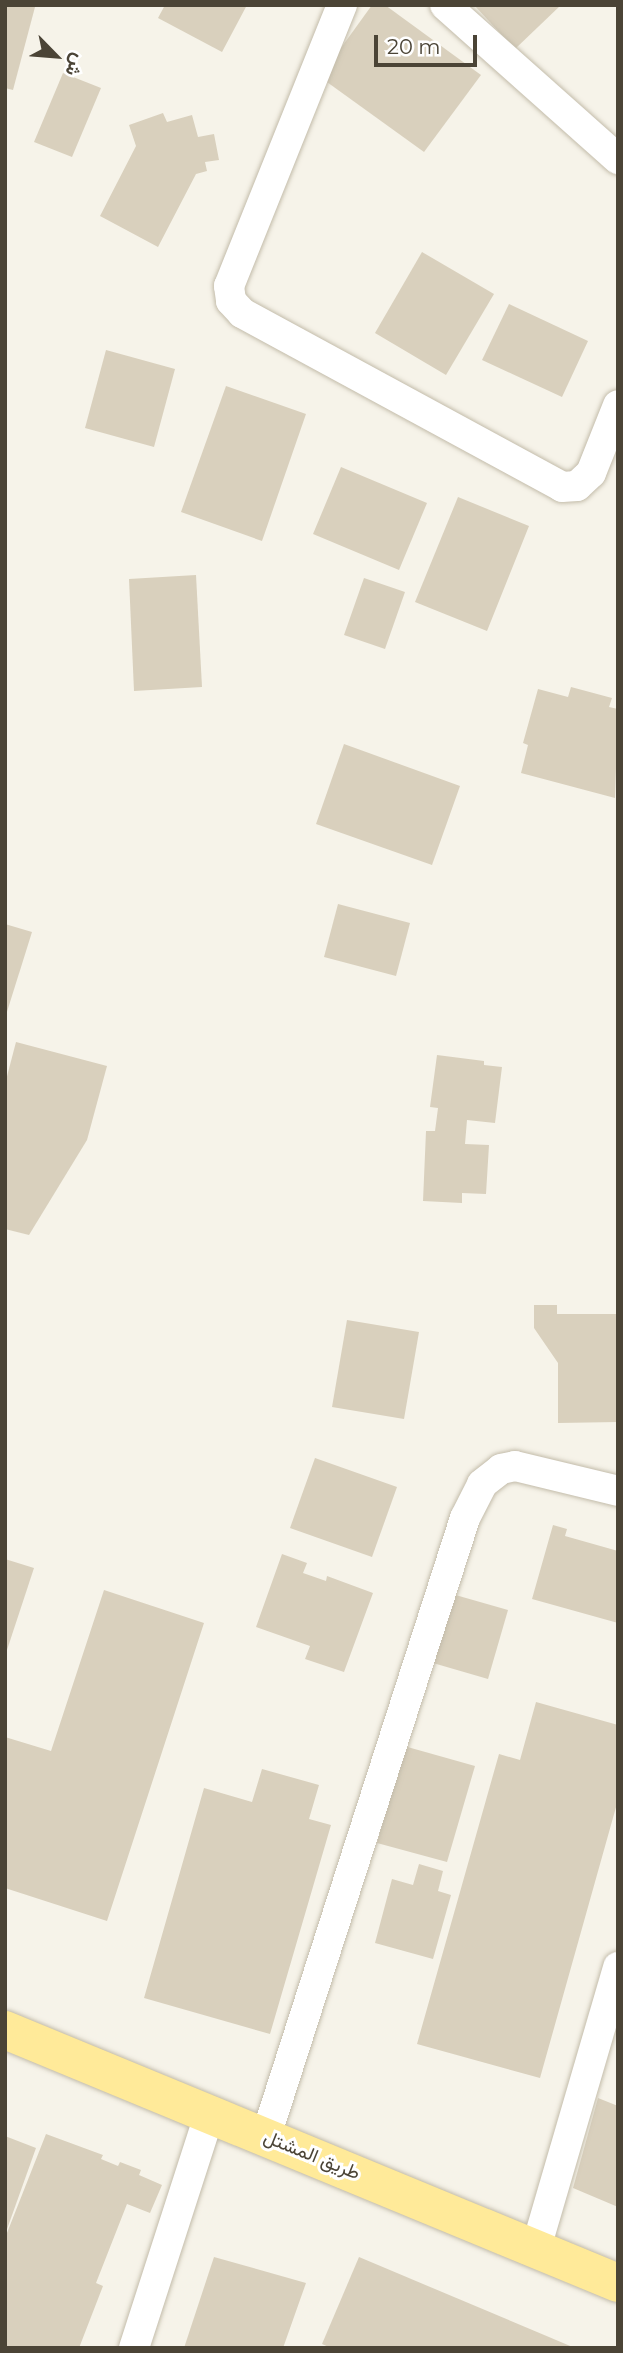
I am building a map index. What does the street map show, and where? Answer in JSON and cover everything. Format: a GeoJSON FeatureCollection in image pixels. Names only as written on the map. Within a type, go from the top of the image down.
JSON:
{"type":"FeatureCollection","features":[{"type":"Feature","properties":{"kind":"main road","name":"طريق المشتل"},"geometry":{"type":"LineString","coordinates":[[5,2030],[618,2283]]}},
{"type":"Feature","properties":{"kind":"street"},"geometry":{"type":"LineString","coordinates":[[342,5],[229,286],[231,301],[242,313],[562,487],[577,486],[591,473],[618,405]]}},
{"type":"Feature","properties":{"kind":"street"},"geometry":{"type":"LineString","coordinates":[[445,5],[618,159]]}},
{"type":"Feature","properties":{"kind":"street"},"geometry":{"type":"LineString","coordinates":[[266,2136],[465,1518],[482,1484],[501,1469],[515,1466],[618,1491]]}},
{"type":"Feature","properties":{"kind":"street"},"geometry":{"type":"LineString","coordinates":[[536,2248],[618,1967]]}},
{"type":"Feature","properties":{"kind":"street"},"geometry":{"type":"LineString","coordinates":[[134,2348],[210,2113]]}},
{"type":"Feature","properties":{"kind":"building"},"geometry":{"type":"Polygon","coordinates":[[[5,5],[35,7],[13,90],[5,88],[5,5]]]}},
{"type":"Feature","properties":{"kind":"building"},"geometry":{"type":"Polygon","coordinates":[[[165,5],[247,5],[222,52],[158,18],[165,5]]]}},
{"type":"Feature","properties":{"kind":"building"},"geometry":{"type":"Polygon","coordinates":[[[372,5],[385,5],[481,75],[424,152],[320,77],[372,5]]]}},
{"type":"Feature","properties":{"kind":"building"},"geometry":{"type":"Polygon","coordinates":[[[474,5],[561,5],[515,49],[474,5]]]}},
{"type":"Feature","properties":{"kind":"building"},"geometry":{"type":"Polygon","coordinates":[[[63,73],[101,88],[72,157],[34,142],[63,73]]]}},
{"type":"Feature","properties":{"kind":"building"},"geometry":{"type":"Polygon","coordinates":[[[163,113],[167,122],[192,115],[198,137],[214,134],[219,160],[205,162],[207,171],[196,174],[158,247],[100,216],[136,146],[129,125],[163,113]]]}},
{"type":"Feature","properties":{"kind":"building"},"geometry":{"type":"Polygon","coordinates":[[[422,252],[494,294],[446,375],[375,333],[422,252]]]}},
{"type":"Feature","properties":{"kind":"building"},"geometry":{"type":"Polygon","coordinates":[[[509,304],[588,341],[562,397],[482,360],[509,304]]]}},
{"type":"Feature","properties":{"kind":"building"},"geometry":{"type":"Polygon","coordinates":[[[106,350],[175,369],[154,447],[85,428],[106,350]]]}},
{"type":"Feature","properties":{"kind":"building"},"geometry":{"type":"Polygon","coordinates":[[[226,386],[306,414],[262,541],[181,512],[226,386]]]}},
{"type":"Feature","properties":{"kind":"building"},"geometry":{"type":"Polygon","coordinates":[[[341,467],[427,503],[399,570],[313,534],[341,467]]]}},
{"type":"Feature","properties":{"kind":"building"},"geometry":{"type":"Polygon","coordinates":[[[458,497],[529,526],[487,631],[415,602],[458,497]]]}},
{"type":"Feature","properties":{"kind":"building"},"geometry":{"type":"Polygon","coordinates":[[[196,575],[202,687],[134,691],[129,579],[196,575]]]}},
{"type":"Feature","properties":{"kind":"building"},"geometry":{"type":"Polygon","coordinates":[[[364,578],[405,592],[385,649],[344,635],[364,578]]]}},
{"type":"Feature","properties":{"kind":"building"},"geometry":{"type":"Polygon","coordinates":[[[571,687],[612,698],[609,707],[618,709],[615,798],[521,773],[528,745],[523,743],[538,689],[568,697],[571,687]]]}},
{"type":"Feature","properties":{"kind":"building"},"geometry":{"type":"Polygon","coordinates":[[[344,744],[460,786],[432,865],[316,824],[344,744]]]}},
{"type":"Feature","properties":{"kind":"building"},"geometry":{"type":"Polygon","coordinates":[[[338,904],[410,923],[396,976],[324,957],[338,904]]]}},
{"type":"Feature","properties":{"kind":"building"},"geometry":{"type":"Polygon","coordinates":[[[5,924],[32,932],[6,1015],[5,1015],[5,924]]]}},
{"type":"Feature","properties":{"kind":"building"},"geometry":{"type":"Polygon","coordinates":[[[16,1042],[107,1066],[87,1140],[29,1235],[5,1229],[5,1084],[16,1042]]]}},
{"type":"Feature","properties":{"kind":"building"},"geometry":{"type":"Polygon","coordinates":[[[437,1055],[484,1061],[484,1065],[502,1067],[495,1123],[467,1120],[465,1144],[489,1145],[486,1194],[462,1193],[462,1203],[423,1201],[426,1131],[435,1131],[438,1108],[430,1107],[437,1055]]]}},
{"type":"Feature","properties":{"kind":"building"},"geometry":{"type":"Polygon","coordinates":[[[534,1305],[557,1305],[557,1314],[618,1314],[618,1422],[558,1423],[558,1363],[534,1328],[534,1305]]]}},
{"type":"Feature","properties":{"kind":"building"},"geometry":{"type":"Polygon","coordinates":[[[347,1320],[419,1332],[404,1419],[332,1407],[347,1320]]]}},
{"type":"Feature","properties":{"kind":"building"},"geometry":{"type":"Polygon","coordinates":[[[315,1458],[397,1487],[372,1557],[290,1528],[315,1458]]]}},
{"type":"Feature","properties":{"kind":"building"},"geometry":{"type":"Polygon","coordinates":[[[553,1525],[567,1529],[565,1536],[618,1551],[618,1623],[532,1599],[553,1525]]]}},
{"type":"Feature","properties":{"kind":"building"},"geometry":{"type":"Polygon","coordinates":[[[282,1554],[307,1563],[303,1573],[326,1581],[327,1576],[373,1593],[344,1672],[305,1659],[310,1646],[256,1627],[282,1554]]]}},
{"type":"Feature","properties":{"kind":"building"},"geometry":{"type":"Polygon","coordinates":[[[5,1559],[34,1568],[6,1653],[5,1653],[5,1559]]]}},
{"type":"Feature","properties":{"kind":"building"},"geometry":{"type":"Polygon","coordinates":[[[104,1590],[204,1623],[107,1921],[5,1888],[5,1737],[51,1751],[104,1590]]]}},
{"type":"Feature","properties":{"kind":"building"},"geometry":{"type":"Polygon","coordinates":[[[452,1594],[508,1610],[488,1679],[433,1663],[452,1594]]]}},
{"type":"Feature","properties":{"kind":"building"},"geometry":{"type":"Polygon","coordinates":[[[536,1702],[618,1725],[618,1800],[540,2078],[417,2044],[499,1754],[520,1760],[536,1702]]]}},
{"type":"Feature","properties":{"kind":"building"},"geometry":{"type":"Polygon","coordinates":[[[404,1746],[475,1766],[447,1862],[377,1843],[404,1746]]]}},
{"type":"Feature","properties":{"kind":"building"},"geometry":{"type":"Polygon","coordinates":[[[262,1769],[319,1785],[309,1819],[331,1825],[270,2034],[144,1998],[204,1788],[252,1802],[262,1769]]]}},
{"type":"Feature","properties":{"kind":"building"},"geometry":{"type":"Polygon","coordinates":[[[419,1864],[443,1871],[438,1891],[451,1895],[433,1959],[375,1943],[392,1879],[413,1885],[419,1864]]]}},
{"type":"Feature","properties":{"kind":"building"},"geometry":{"type":"Polygon","coordinates":[[[598,2098],[618,2106],[618,2207],[573,2188],[598,2098]]]}},
{"type":"Feature","properties":{"kind":"building"},"geometry":{"type":"Polygon","coordinates":[[[46,2134],[103,2155],[101,2159],[118,2166],[120,2162],[141,2170],[139,2175],[162,2185],[150,2213],[127,2204],[96,2283],[103,2286],[79,2348],[5,2348],[5,2238],[46,2134]]]}},
{"type":"Feature","properties":{"kind":"building"},"geometry":{"type":"Polygon","coordinates":[[[5,2136],[36,2148],[6,2232],[5,2232],[5,2136]]]}},
{"type":"Feature","properties":{"kind":"building"},"geometry":{"type":"Polygon","coordinates":[[[214,2257],[306,2283],[283,2348],[184,2348],[214,2257]]]}},
{"type":"Feature","properties":{"kind":"building"},"geometry":{"type":"Polygon","coordinates":[[[359,2257],[575,2348],[331,2348],[322,2344],[359,2257]]]}}]}
